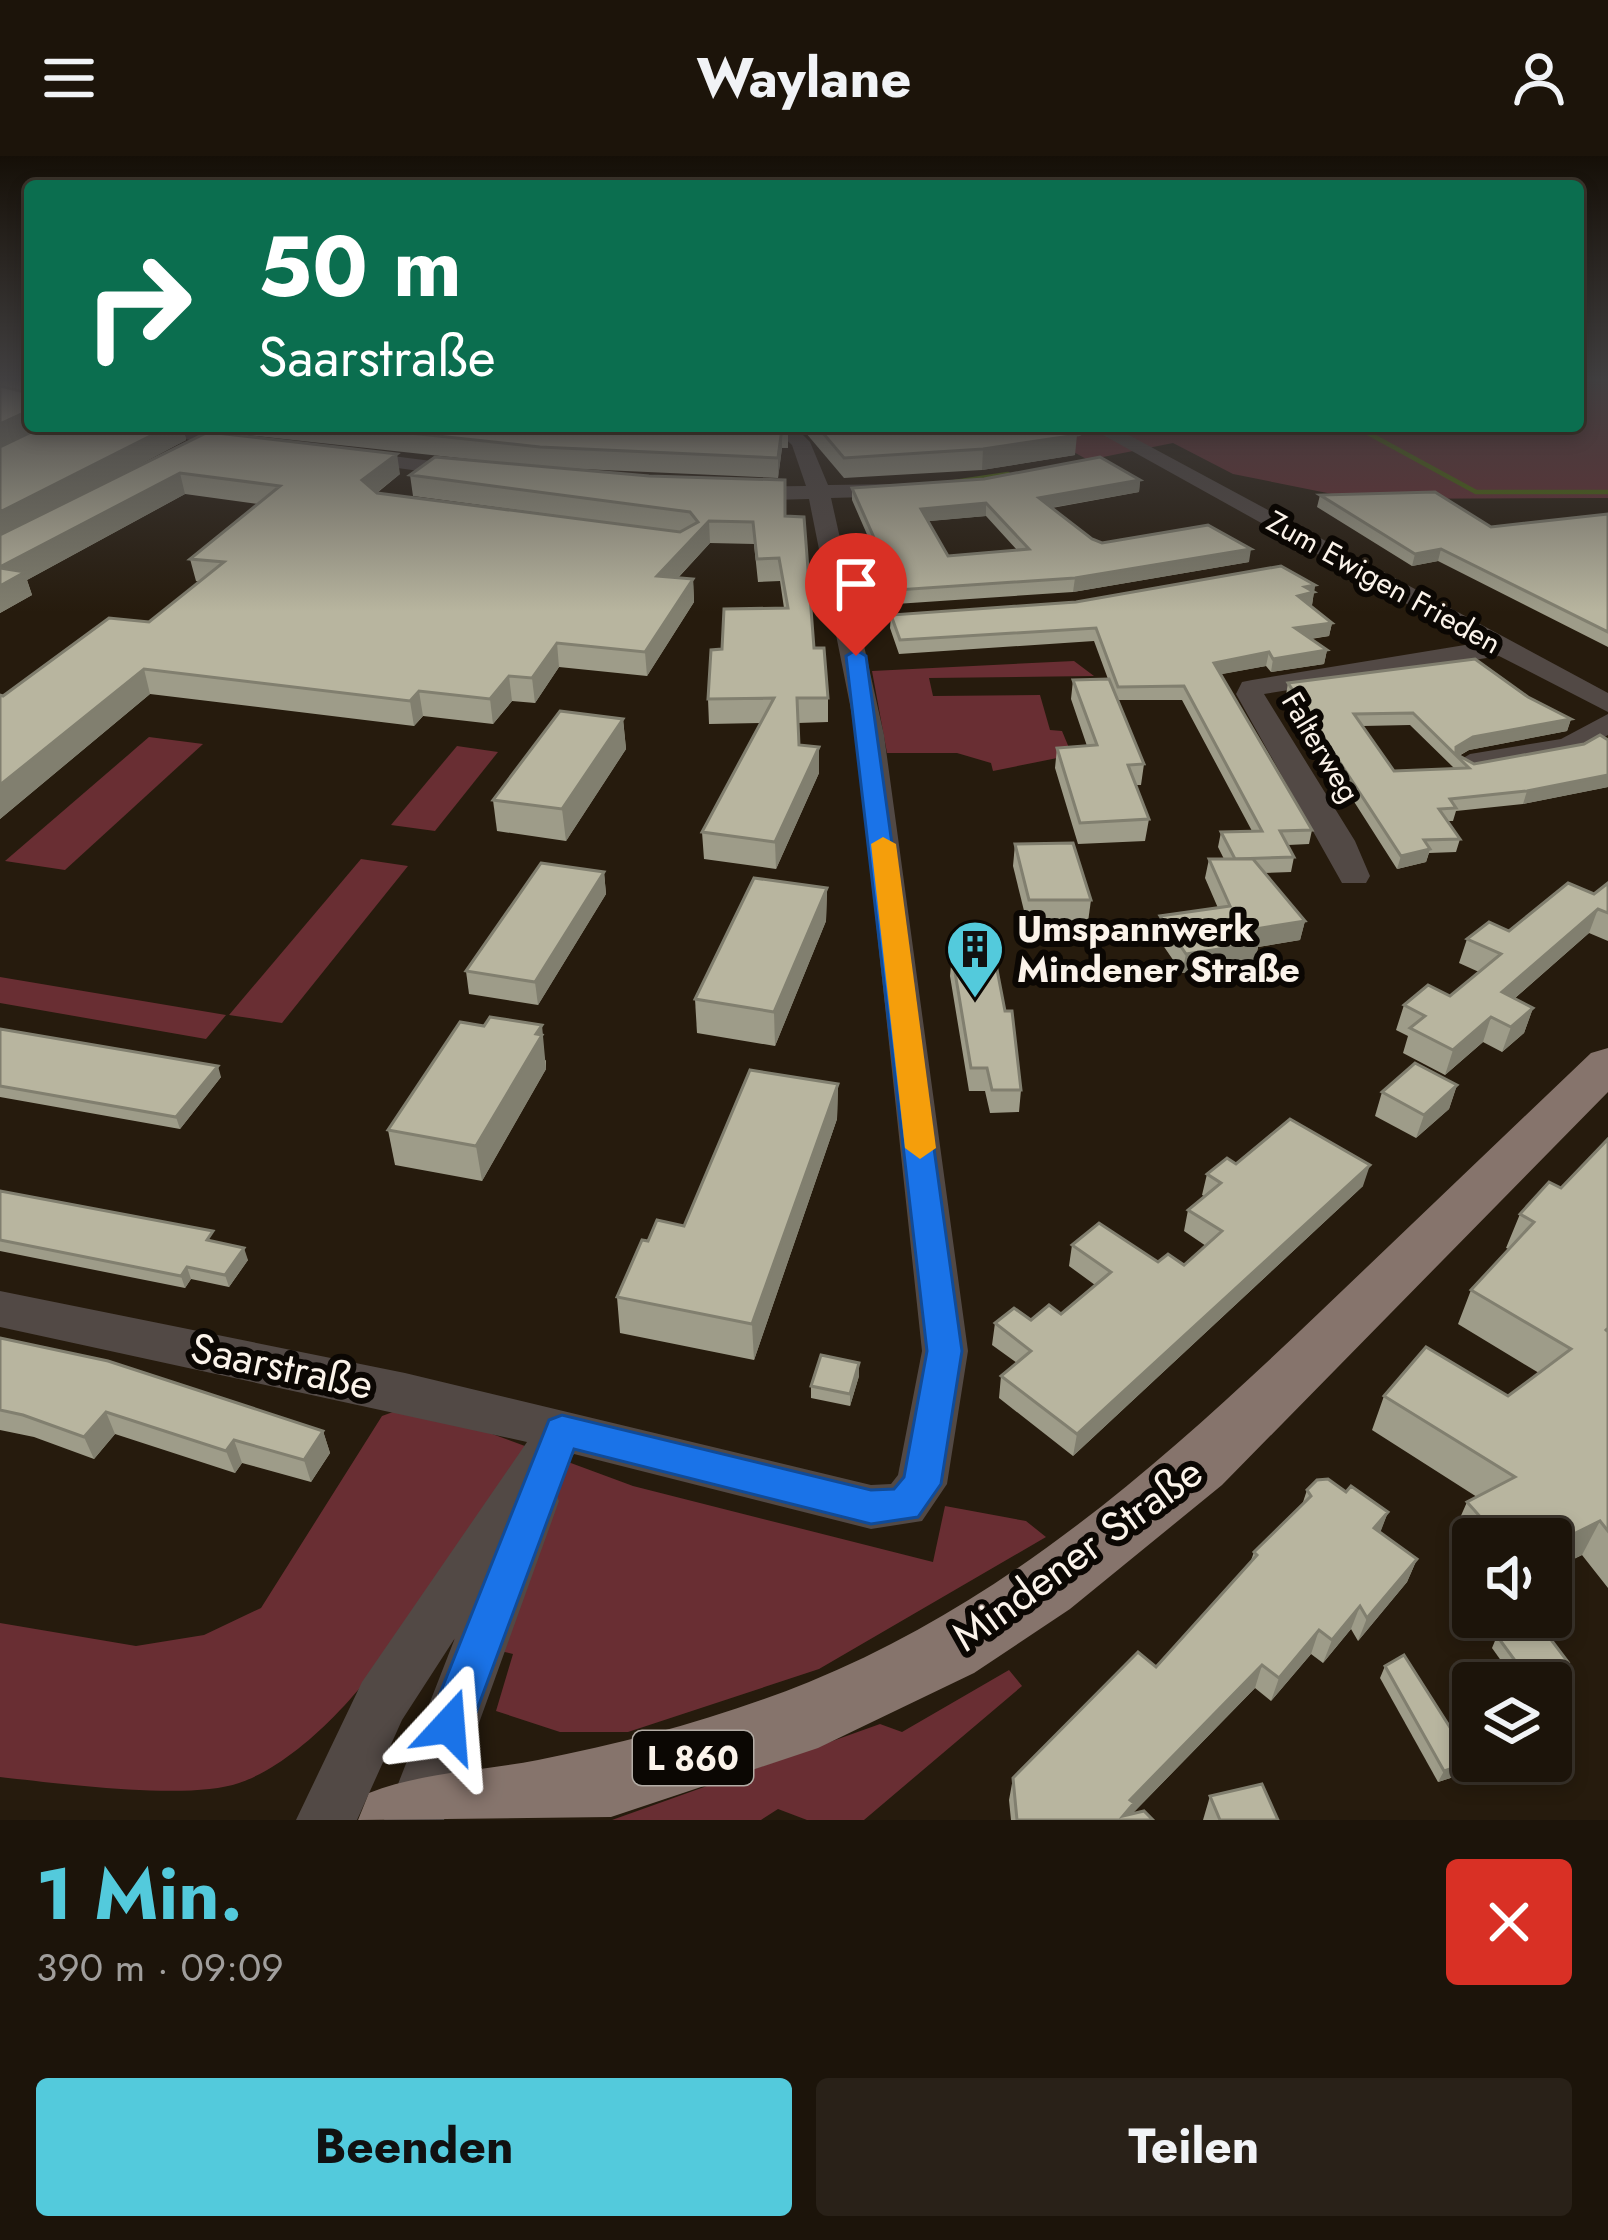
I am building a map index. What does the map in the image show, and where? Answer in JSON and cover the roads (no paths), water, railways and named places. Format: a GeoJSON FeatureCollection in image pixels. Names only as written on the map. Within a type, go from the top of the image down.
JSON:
{"type":"FeatureCollection","features":[{"type":"Feature","properties":{"kind":"main road","name":"Mindener Straße"},"geometry":{"type":"LineString","coordinates":[[408,1819],[616,1780],[772,1735],[955,1647],[1133,1522],[1199,1466],[1608,1064]]}},
{"type":"Feature","properties":{"kind":"street"},"geometry":{"type":"LineString","coordinates":[[346,457],[492,474]]}},
{"type":"Feature","properties":{"kind":"street"},"geometry":{"type":"LineString","coordinates":[[808,457],[819,494]]}},
{"type":"Feature","properties":{"kind":"street","name":"Zum Ewigen Frieden"},"geometry":{"type":"LineString","coordinates":[[1153,457],[1608,704]]}},
{"type":"Feature","properties":{"kind":"street"},"geometry":{"type":"LineString","coordinates":[[398,491],[432,467]]}},
{"type":"Feature","properties":{"kind":"street"},"geometry":{"type":"LineString","coordinates":[[716,494],[922,488]]}},
{"type":"Feature","properties":{"kind":"street","name":"Saarstraße"},"geometry":{"type":"LineString","coordinates":[[0,1309],[405,1392],[871,1507],[904,1505],[922,1484],[945,1351],[860,619],[819,494]]}},
{"type":"Feature","properties":{"kind":"street","name":"Falterweg"},"geometry":{"type":"LineString","coordinates":[[1354,876],[1339,842],[1250,694],[1252,688],[1504,647]]}},
{"type":"Feature","properties":{"kind":"street"},"geometry":{"type":"LineString","coordinates":[[1470,763],[1569,746],[1608,723]]}},
{"type":"Feature","properties":{"kind":"street"},"geometry":{"type":"LineString","coordinates":[[408,1819],[562,1431]]}},
{"type":"Feature","properties":{"kind":"street"},"geometry":{"type":"LineString","coordinates":[[326,1820],[382,1701],[562,1431]]}},
{"type":"Feature","properties":{"kind":"waterway"},"geometry":{"type":"LineString","coordinates":[[1411,457],[1476,492],[1608,492]]}},
{"type":"Feature","properties":{"kind":"waterway"},"geometry":{"type":"LineString","coordinates":[[954,482],[1008,474]]}},
{"type":"Feature","properties":{"kind":"place","name":"Umspannwerk Mindener Straße"},"geometry":{"type":"Point","coordinates":[975,1000]}}]}
